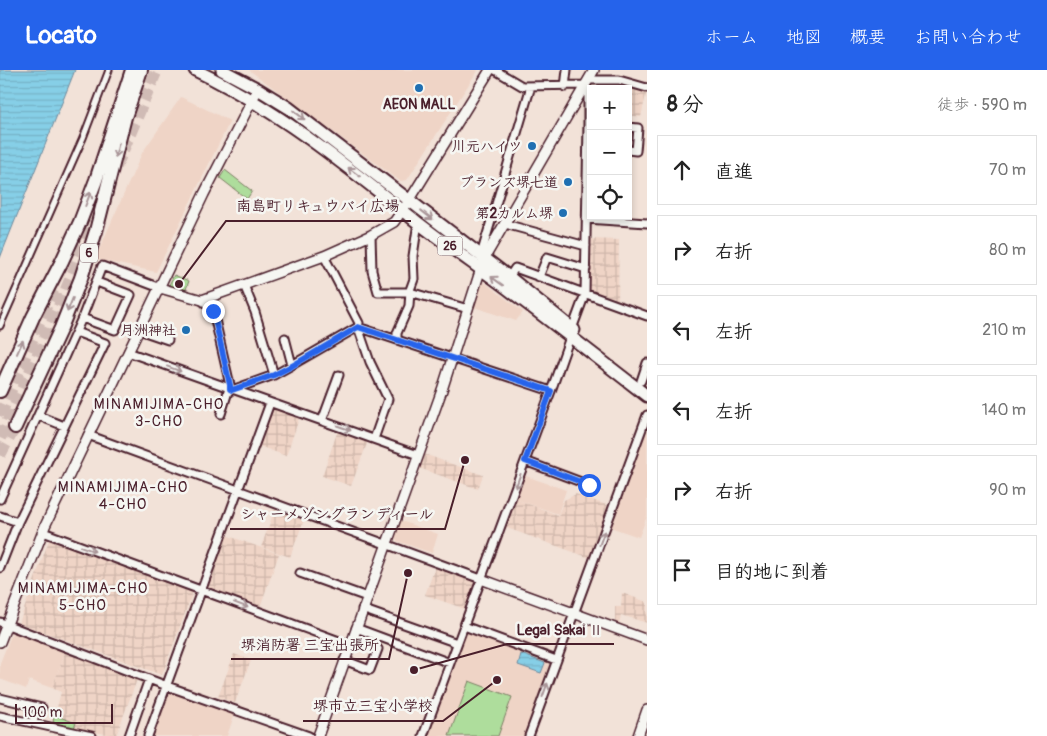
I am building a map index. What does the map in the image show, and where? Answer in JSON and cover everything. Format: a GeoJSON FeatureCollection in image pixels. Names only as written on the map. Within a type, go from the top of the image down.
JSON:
{"type":"FeatureCollection","features":[{"type":"Feature","properties":{"kind":"highway","name":"6"},"geometry":{"type":"LineString","coordinates":[[0,391],[33,317],[80,222],[96,180],[132,70]]}},
{"type":"Feature","properties":{"kind":"highway","name":"6"},"geometry":{"type":"LineString","coordinates":[[15,427],[57,337],[81,278],[96,231],[125,117],[142,70]]}},
{"type":"Feature","properties":{"kind":"highway","name":"26"},"geometry":{"type":"LineString","coordinates":[[195,70],[252,100],[281,118],[407,206],[418,222],[482,264],[509,277],[571,333],[644,384]]}},
{"type":"Feature","properties":{"kind":"highway","name":"26"},"geometry":{"type":"LineString","coordinates":[[222,70],[289,108],[407,206],[571,333],[647,396]]}},
{"type":"Feature","properties":{"kind":"street"},"geometry":{"type":"LineString","coordinates":[[0,326],[83,138],[109,70]]}},
{"type":"Feature","properties":{"kind":"street"},"geometry":{"type":"LineString","coordinates":[[202,300],[324,256],[371,235],[394,222],[407,206],[490,70]]}},
{"type":"Feature","properties":{"kind":"street"},"geometry":{"type":"LineString","coordinates":[[495,70],[522,86],[565,87],[606,80],[619,80],[647,88]]}},
{"type":"Feature","properties":{"kind":"street"},"geometry":{"type":"LineString","coordinates":[[565,87],[567,70]]}},
{"type":"Feature","properties":{"kind":"street"},"geometry":{"type":"LineString","coordinates":[[318,736],[452,358],[482,264],[594,70]]}},
{"type":"Feature","properties":{"kind":"street"},"geometry":{"type":"LineString","coordinates":[[606,80],[606,85]]}},
{"type":"Feature","properties":{"kind":"street"},"geometry":{"type":"LineString","coordinates":[[482,264],[483,248],[531,86]]}},
{"type":"Feature","properties":{"kind":"street"},"geometry":{"type":"LineString","coordinates":[[0,642],[3,623],[88,435],[204,194],[258,89]]}},
{"type":"Feature","properties":{"kind":"street"},"geometry":{"type":"LineString","coordinates":[[632,127],[638,128],[636,151],[632,150]]}},
{"type":"Feature","properties":{"kind":"street"},"geometry":{"type":"LineString","coordinates":[[423,736],[585,294],[588,175]]}},
{"type":"Feature","properties":{"kind":"street"},"geometry":{"type":"LineString","coordinates":[[586,219],[647,223]]}},
{"type":"Feature","properties":{"kind":"street"},"geometry":{"type":"LineString","coordinates":[[398,339],[397,333],[409,306],[410,292],[414,279],[414,256],[418,222]]}},
{"type":"Feature","properties":{"kind":"street"},"geometry":{"type":"LineString","coordinates":[[505,224],[586,246]]}},
{"type":"Feature","properties":{"kind":"street"},"geometry":{"type":"LineString","coordinates":[[371,235],[372,271],[378,292],[410,292],[468,309]]}},
{"type":"Feature","properties":{"kind":"street"},"geometry":{"type":"LineString","coordinates":[[324,256],[359,323],[358,327],[370,362],[388,399],[374,439]]}},
{"type":"Feature","properties":{"kind":"street"},"geometry":{"type":"LineString","coordinates":[[539,276],[547,256],[586,269]]}},
{"type":"Feature","properties":{"kind":"street"},"geometry":{"type":"LineString","coordinates":[[0,499],[76,332],[102,266],[160,288],[202,300],[213,311],[231,389],[221,414]]}},
{"type":"Feature","properties":{"kind":"street"},"geometry":{"type":"LineString","coordinates":[[509,277],[515,268],[647,316]]}},
{"type":"Feature","properties":{"kind":"street"},"geometry":{"type":"LineString","coordinates":[[82,318],[115,330],[131,295],[97,282]]}},
{"type":"Feature","properties":{"kind":"street"},"geometry":{"type":"LineString","coordinates":[[244,285],[255,312],[274,375]]}},
{"type":"Feature","properties":{"kind":"street"},"geometry":{"type":"LineString","coordinates":[[231,389],[274,375],[358,327],[551,391]]}},
{"type":"Feature","properties":{"kind":"street"},"geometry":{"type":"LineString","coordinates":[[139,330],[168,340]]}},
{"type":"Feature","properties":{"kind":"street"},"geometry":{"type":"LineString","coordinates":[[0,568],[18,522],[105,343],[76,332]]}},
{"type":"Feature","properties":{"kind":"street"},"geometry":{"type":"LineString","coordinates":[[284,338],[292,366]]}},
{"type":"Feature","properties":{"kind":"street"},"geometry":{"type":"LineString","coordinates":[[128,352],[418,455]]}},
{"type":"Feature","properties":{"kind":"street"},"geometry":{"type":"LineString","coordinates":[[644,384],[647,363]]}},
{"type":"Feature","properties":{"kind":"street"},"geometry":{"type":"LineString","coordinates":[[322,421],[338,375]]}},
{"type":"Feature","properties":{"kind":"street"},"geometry":{"type":"LineString","coordinates":[[148,736],[240,490],[270,403]]}},
{"type":"Feature","properties":{"kind":"street"},"geometry":{"type":"LineString","coordinates":[[529,736],[647,415]]}},
{"type":"Feature","properties":{"kind":"street"},"geometry":{"type":"LineString","coordinates":[[39,416],[64,426]]}},
{"type":"Feature","properties":{"kind":"street"},"geometry":{"type":"LineString","coordinates":[[88,435],[647,640]]}},
{"type":"Feature","properties":{"kind":"street"},"geometry":{"type":"LineString","coordinates":[[525,461],[562,478],[589,485]]}},
{"type":"Feature","properties":{"kind":"street"},"geometry":{"type":"LineString","coordinates":[[0,516],[18,522]]}},
{"type":"Feature","properties":{"kind":"street"},"geometry":{"type":"LineString","coordinates":[[43,532],[350,645]]}},
{"type":"Feature","properties":{"kind":"street"},"geometry":{"type":"LineString","coordinates":[[300,573],[327,586],[367,597]]}},
{"type":"Feature","properties":{"kind":"street"},"geometry":{"type":"LineString","coordinates":[[362,609],[457,643]]}},
{"type":"Feature","properties":{"kind":"street"},"geometry":{"type":"LineString","coordinates":[[3,623],[167,686],[309,736]]}},
{"type":"Feature","properties":{"kind":"street"},"geometry":{"type":"LineString","coordinates":[[464,626],[556,660]]}},
{"type":"Feature","properties":{"kind":"street"},"geometry":{"type":"LineString","coordinates":[[356,628],[450,663]]}},
{"type":"Feature","properties":{"kind":"street"},"geometry":{"type":"LineString","coordinates":[[344,660],[370,670],[378,649]]}},
{"type":"Feature","properties":{"kind":"street"},"geometry":{"type":"LineString","coordinates":[[129,736],[150,679]]}},
{"type":"Feature","properties":{"kind":"street"},"geometry":{"type":"LineString","coordinates":[[0,698],[40,708],[33,723]]}},
{"type":"Feature","properties":{"kind":"street"},"geometry":{"type":"LineString","coordinates":[[638,736],[647,710]]}},
{"type":"Feature","properties":{"kind":"street"},"geometry":{"type":"LineString","coordinates":[[0,716],[92,736]]}},
{"type":"Feature","properties":{"kind":"shaded area"},"geometry":{"type":"Polygon","coordinates":[[[249,70],[478,70],[407,180],[400,181],[249,70]]]}},
{"type":"Feature","properties":{"kind":"shaded area"},"geometry":{"type":"Polygon","coordinates":[[[619,82],[630,85],[619,85],[619,82]]]}},
{"type":"Feature","properties":{"kind":"shaded area"},"geometry":{"type":"Polygon","coordinates":[[[632,86],[647,90],[641,117],[632,116],[632,86]]]}},
{"type":"Feature","properties":{"kind":"shaded area"},"geometry":{"type":"Polygon","coordinates":[[[181,97],[230,121],[156,272],[95,259],[142,153],[181,97]]]}},
{"type":"Feature","properties":{"kind":"shaded area"},"geometry":{"type":"Polygon","coordinates":[[[589,239],[619,240],[618,303],[590,294],[588,291],[589,239]]]}},
{"type":"Feature","properties":{"kind":"shaded area"},"geometry":{"type":"Polygon","coordinates":[[[484,282],[523,312],[516,321],[474,307],[481,285],[484,282]]]}},
{"type":"Feature","properties":{"kind":"shaded area"},"geometry":{"type":"Polygon","coordinates":[[[276,408],[300,416],[286,456],[259,446],[271,410],[276,408]]]}},
{"type":"Feature","properties":{"kind":"shaded area"},"geometry":{"type":"Polygon","coordinates":[[[646,427],[647,516],[639,537],[610,527],[646,427]]]}},
{"type":"Feature","properties":{"kind":"shaded area"},"geometry":{"type":"Polygon","coordinates":[[[338,430],[368,441],[351,486],[322,476],[338,430]]]}},
{"type":"Feature","properties":{"kind":"shaded area"},"geometry":{"type":"Polygon","coordinates":[[[424,454],[483,475],[478,489],[419,468],[424,454]]]}},
{"type":"Feature","properties":{"kind":"shaded area"},"geometry":{"type":"Polygon","coordinates":[[[523,475],[566,490],[558,514],[515,499],[523,475]]]}},
{"type":"Feature","properties":{"kind":"shaded area"},"geometry":{"type":"Polygon","coordinates":[[[576,494],[609,506],[590,558],[504,527],[515,499],[558,515],[564,500],[576,494]]]}},
{"type":"Feature","properties":{"kind":"shaded area"},"geometry":{"type":"Polygon","coordinates":[[[275,509],[304,520],[290,557],[261,547],[275,509]]]}},
{"type":"Feature","properties":{"kind":"shaded area"},"geometry":{"type":"Polygon","coordinates":[[[401,521],[438,534],[432,553],[397,541],[395,537],[401,521]]]}},
{"type":"Feature","properties":{"kind":"shaded area"},"geometry":{"type":"Polygon","coordinates":[[[226,535],[279,554],[260,607],[207,588],[226,535]]]}},
{"type":"Feature","properties":{"kind":"shaded area"},"geometry":{"type":"Polygon","coordinates":[[[49,540],[193,592],[162,675],[19,623],[49,540]]]}},
{"type":"Feature","properties":{"kind":"shaded area"},"geometry":{"type":"Polygon","coordinates":[[[435,567],[475,582],[476,586],[468,610],[425,595],[435,567]]]}},
{"type":"Feature","properties":{"kind":"shaded area"},"geometry":{"type":"Polygon","coordinates":[[[622,593],[647,602],[647,623],[621,615],[619,624],[615,622],[615,607],[621,607],[622,593]]]}},
{"type":"Feature","properties":{"kind":"shaded area"},"geometry":{"type":"Polygon","coordinates":[[[13,630],[66,650],[52,688],[29,680],[26,689],[0,679],[0,663],[13,630]]]}},
{"type":"Feature","properties":{"kind":"shaded area"},"geometry":{"type":"Polygon","coordinates":[[[469,631],[550,660],[551,664],[525,736],[427,736],[466,633],[469,631]]]}},
{"type":"Feature","properties":{"kind":"shaded area"},"geometry":{"type":"Polygon","coordinates":[[[66,650],[138,677],[116,736],[74,728],[76,723],[55,715],[61,692],[52,688],[66,650]]]}},
{"type":"Feature","properties":{"kind":"shaded area"},"geometry":{"type":"Polygon","coordinates":[[[234,654],[251,660],[235,703],[218,697],[234,654]]]}},
{"type":"Feature","properties":{"kind":"shaded area"},"geometry":{"type":"Polygon","coordinates":[[[172,691],[235,713],[227,736],[153,736],[169,694],[172,691]]]}},
{"type":"Feature","properties":{"kind":"green space"},"geometry":{"type":"Polygon","coordinates":[[[225,170],[252,191],[247,199],[220,178],[225,170]]]}},
{"type":"Feature","properties":{"kind":"green space"},"geometry":{"type":"Polygon","coordinates":[[[174,275],[189,281],[185,292],[168,287],[174,275]]]}},
{"type":"Feature","properties":{"kind":"green space"},"geometry":{"type":"Polygon","coordinates":[[[469,681],[512,697],[498,736],[449,736],[469,681]]]}},
{"type":"Feature","properties":{"kind":"green space"},"geometry":{"type":"Polygon","coordinates":[[[54,715],[76,723],[74,728],[53,723],[54,715]]]}},
{"type":"Feature","properties":{"kind":"water"},"geometry":{"type":"Polygon","coordinates":[[[0,70],[75,70],[0,258],[0,70]]]}},
{"type":"Feature","properties":{"kind":"water"},"geometry":{"type":"Polygon","coordinates":[[[521,654],[545,663],[541,673],[518,665],[521,654]]]}},
{"type":"Feature","properties":{"kind":"tunnel"},"geometry":{"type":"LineString","coordinates":[[116,167],[157,70]]}},
{"type":"Feature","properties":{"kind":"tunnel"},"geometry":{"type":"LineString","coordinates":[[0,438],[52,323],[94,222]]}},
{"type":"Feature","properties":{"kind":"tunnel"},"geometry":{"type":"LineString","coordinates":[[0,416],[53,290]]}},
{"type":"Feature","properties":{"kind":"tunnel"},"geometry":{"type":"LineString","coordinates":[[0,455],[14,429]]}},
{"type":"Feature","properties":{"kind":"place","name":"AEON MALL"},"geometry":{"type":"Point","coordinates":[419,88]}},
{"type":"Feature","properties":{"kind":"place","name":"川元ハイツ"},"geometry":{"type":"Point","coordinates":[532,146]}},
{"type":"Feature","properties":{"kind":"place","name":"ブランズ堺七道"},"geometry":{"type":"Point","coordinates":[568,182]}},
{"type":"Feature","properties":{"kind":"place","name":"第2カルム堺"},"geometry":{"type":"Point","coordinates":[563,213]}},
{"type":"Feature","properties":{"kind":"place","name":"南島町リキュウバイ広場"},"geometry":{"type":"Point","coordinates":[179,284]}},
{"type":"Feature","properties":{"kind":"place","name":"月洲神社"},"geometry":{"type":"Point","coordinates":[186,330]}},
{"type":"Feature","properties":{"kind":"place","name":"シャーメゾングランディール"},"geometry":{"type":"Point","coordinates":[465,460]}},
{"type":"Feature","properties":{"kind":"place","name":"堺消防署 三宝出張所"},"geometry":{"type":"Point","coordinates":[408,573]}},
{"type":"Feature","properties":{"kind":"place","name":"Legal Sakai Ⅱ"},"geometry":{"type":"Point","coordinates":[414,670]}},
{"type":"Feature","properties":{"kind":"place","name":"堺市立三宝小学校"},"geometry":{"type":"Point","coordinates":[497,680]}},
{"type":"Feature","properties":{"kind":"district","name":"MINAMIJIMA-CHO 3-CHO"},"geometry":{"type":"Point","coordinates":[159,412]}},
{"type":"Feature","properties":{"kind":"district","name":"MINAMIJIMA-CHO 4-CHO"},"geometry":{"type":"Point","coordinates":[123,496]}},
{"type":"Feature","properties":{"kind":"district","name":"MINAMIJIMA-CHO 5-CHO"},"geometry":{"type":"Point","coordinates":[83,596]}},
{"type":"Feature","properties":{"kind":"route"},"geometry":{"type":"LineString","coordinates":[[213,311],[230,389],[232,390],[274,375],[292,366],[358,327],[551,391],[525,461],[589,485]]}}]}
